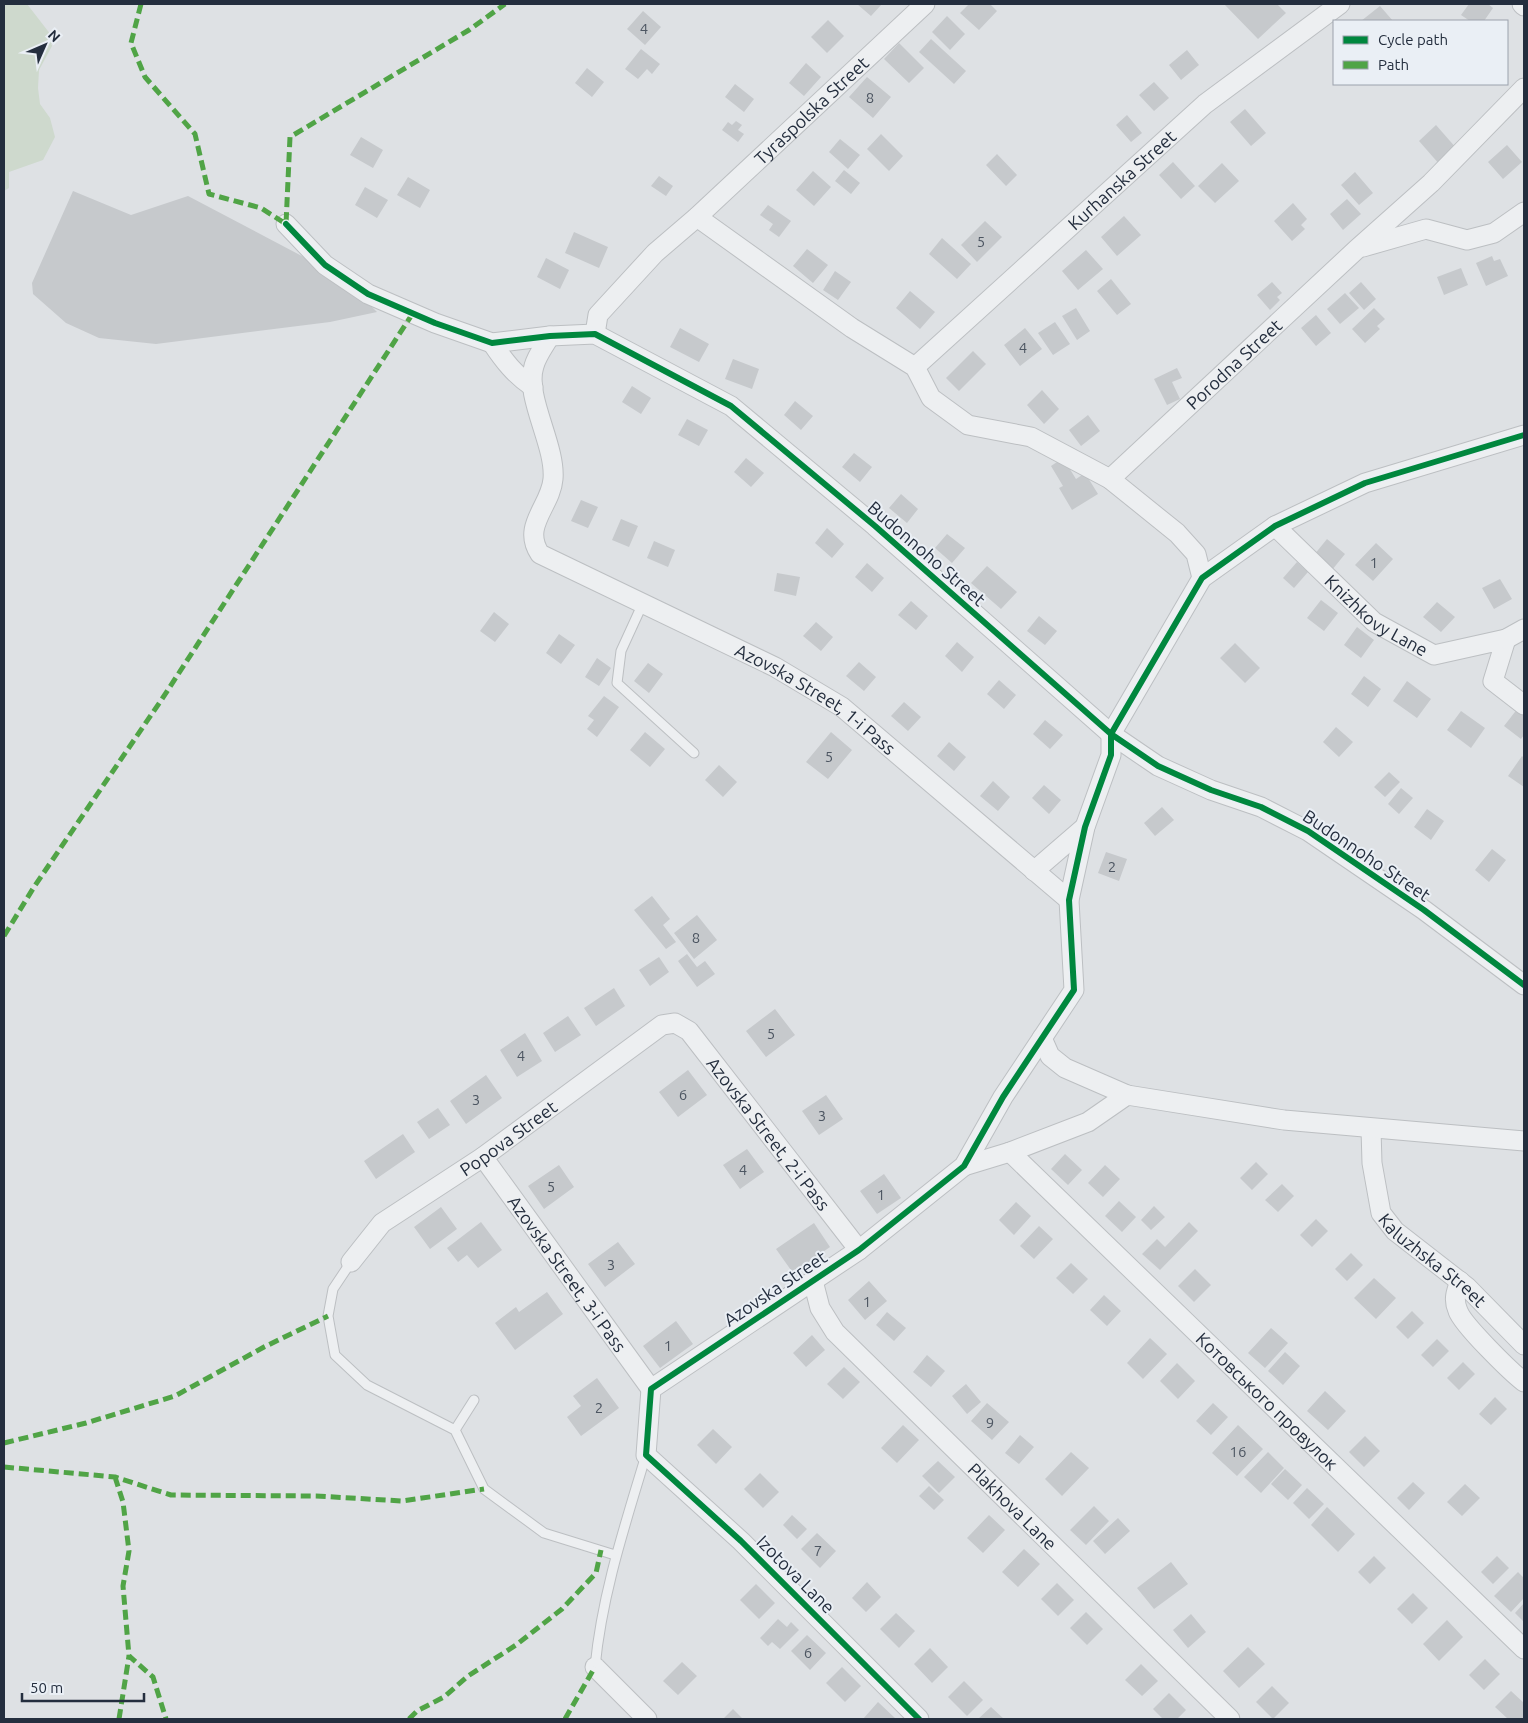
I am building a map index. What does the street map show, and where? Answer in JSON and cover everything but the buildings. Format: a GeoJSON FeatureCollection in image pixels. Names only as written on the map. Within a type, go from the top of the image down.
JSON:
{"type":"FeatureCollection","features":[{"type":"Feature","properties":{"kind":"street","name":"Tyraspolska Street"},"geometry":{"type":"LineString","coordinates":[[595,334],[598,315],[655,253],[697,217],[925,4]]}},
{"type":"Feature","properties":{"kind":"street","name":"Kurhanska Street"},"geometry":{"type":"LineString","coordinates":[[915,367],[1205,104],[1340,4]]}},
{"type":"Feature","properties":{"kind":"street","name":"Porodna Street"},"geometry":{"type":"LineString","coordinates":[[1110,479],[1357,249],[1431,183],[1524,88]]}},
{"type":"Feature","properties":{"kind":"street","name":"Porodna Street"},"geometry":{"type":"LineString","coordinates":[[1357,249],[1426,228],[1467,240],[1494,233],[1524,212]]}},
{"type":"Feature","properties":{"kind":"street"},"geometry":{"type":"LineString","coordinates":[[697,217],[852,328],[915,367],[931,398],[968,425],[1031,437],[1110,479],[1177,533],[1196,554],[1202,578]]}},
{"type":"Feature","properties":{"kind":"street"},"geometry":{"type":"LineString","coordinates":[[286,224],[325,265],[368,294],[435,323],[492,342],[595,334]]}},
{"type":"Feature","properties":{"kind":"street","name":"Budonnoho Street"},"geometry":{"type":"LineString","coordinates":[[595,334],[731,406],[875,526],[1111,734],[1158,766],[1211,790],[1261,807],[1308,831],[1424,910],[1524,985]]}},
{"type":"Feature","properties":{"kind":"street"},"geometry":{"type":"LineString","coordinates":[[533,387],[533,367],[550,336]]}},
{"type":"Feature","properties":{"kind":"street"},"geometry":{"type":"LineString","coordinates":[[492,342],[507,365],[519,378],[533,387]]}},
{"type":"Feature","properties":{"kind":"street","name":"Azovska Street, 1-i Pass"},"geometry":{"type":"LineString","coordinates":[[533,387],[547,437],[553,479],[534,530],[533,543],[540,554],[775,667],[842,707],[1069,900]]}},
{"type":"Feature","properties":{"kind":"street"},"geometry":{"type":"LineString","coordinates":[[964,1166],[1003,1097],[1074,990],[1069,900],[1085,827],[1111,754],[1111,734],[1202,578],[1275,526],[1365,483],[1524,435]]}},
{"type":"Feature","properties":{"kind":"street","name":"Knizhkovy Lane"},"geometry":{"type":"LineString","coordinates":[[1275,526],[1374,622],[1434,655],[1506,639],[1524,629]]}},
{"type":"Feature","properties":{"kind":"street"},"geometry":{"type":"LineString","coordinates":[[1506,639],[1493,681],[1524,705]]}},
{"type":"Feature","properties":{"kind":"street"},"geometry":{"type":"LineString","coordinates":[[1034,871],[1085,827]]}},
{"type":"Feature","properties":{"kind":"street","name":"Popova Street"},"geometry":{"type":"LineString","coordinates":[[351,1262],[382,1223],[483,1157],[662,1025],[675,1023]]}},
{"type":"Feature","properties":{"kind":"street","name":"Azovska Street, 2-i Pass"},"geometry":{"type":"LineString","coordinates":[[675,1023],[689,1031],[859,1250]]}},
{"type":"Feature","properties":{"kind":"street"},"geometry":{"type":"LineString","coordinates":[[1042,1038],[1050,1056],[1066,1068],[1127,1095],[1284,1120],[1524,1141]]}},
{"type":"Feature","properties":{"kind":"street"},"geometry":{"type":"LineString","coordinates":[[964,1166],[1010,1152],[1088,1122],[1127,1095]]}},
{"type":"Feature","properties":{"kind":"street","name":"Kaluzhska Street"},"geometry":{"type":"LineString","coordinates":[[1371,1129],[1372,1163],[1381,1213],[1395,1231],[1460,1282],[1524,1345]]}},
{"type":"Feature","properties":{"kind":"street","name":"Котовського провулок"},"geometry":{"type":"LineString","coordinates":[[1010,1152],[1524,1649]]}},
{"type":"Feature","properties":{"kind":"street","name":"Azovska Street, 3-i Pass"},"geometry":{"type":"LineString","coordinates":[[483,1157],[651,1389]]}},
{"type":"Feature","properties":{"kind":"street","name":"Azovska Street"},"geometry":{"type":"LineString","coordinates":[[651,1389],[859,1250],[964,1166]]}},
{"type":"Feature","properties":{"kind":"street","name":"Plakhova Lane"},"geometry":{"type":"LineString","coordinates":[[813,1281],[820,1308],[834,1332],[1230,1719]]}},
{"type":"Feature","properties":{"kind":"street"},"geometry":{"type":"LineString","coordinates":[[1460,1282],[1454,1298],[1458,1313],[1509,1370],[1524,1382]]}},
{"type":"Feature","properties":{"kind":"street"},"geometry":{"type":"LineString","coordinates":[[646,1455],[651,1389]]}},
{"type":"Feature","properties":{"kind":"street","name":"Izotova Lane"},"geometry":{"type":"LineString","coordinates":[[646,1455],[741,1541],[919,1719]]}},
{"type":"Feature","properties":{"kind":"street"},"geometry":{"type":"LineString","coordinates":[[595,1667],[647,1719]]}},
{"type":"Feature","properties":{"kind":"lane"},"geometry":{"type":"LineString","coordinates":[[643,603],[621,651],[617,683],[694,753]]}},
{"type":"Feature","properties":{"kind":"lane"},"geometry":{"type":"LineString","coordinates":[[351,1262],[333,1289],[328,1316],[335,1355],[367,1385],[455,1430],[484,1489],[544,1533],[615,1555]]}},
{"type":"Feature","properties":{"kind":"lane"},"geometry":{"type":"LineString","coordinates":[[455,1430],[474,1400]]}},
{"type":"Feature","properties":{"kind":"lane"},"geometry":{"type":"LineString","coordinates":[[595,1667],[599,1629],[615,1555],[646,1455]]}},
{"type":"Feature","properties":{"kind":"shaded area"},"geometry":{"type":"Polygon","coordinates":[[[4,4],[27,4],[51,35],[52,46],[39,70],[38,88],[40,104],[50,118],[55,137],[43,160],[9,172],[9,188],[4,191],[4,4]]]}},
{"type":"Feature","properties":{"kind":"marked path"},"geometry":{"type":"LineString","coordinates":[[141,4],[131,43],[145,77],[195,134],[209,194],[261,208],[286,224],[290,137],[469,30],[505,4]]}},
{"type":"Feature","properties":{"kind":"marked path"},"geometry":{"type":"LineString","coordinates":[[4,936],[34,887],[162,699],[413,313]]}},
{"type":"Feature","properties":{"kind":"marked path"},"geometry":{"type":"LineString","coordinates":[[4,1443],[86,1423],[175,1396],[264,1347],[328,1316]]}},
{"type":"Feature","properties":{"kind":"marked path"},"geometry":{"type":"LineString","coordinates":[[4,1467],[115,1477],[171,1495],[316,1496],[402,1501],[484,1489]]}},
{"type":"Feature","properties":{"kind":"marked path"},"geometry":{"type":"LineString","coordinates":[[115,1477],[123,1502],[129,1551],[123,1586],[129,1656],[153,1677],[166,1719]]}},
{"type":"Feature","properties":{"kind":"marked path"},"geometry":{"type":"LineString","coordinates":[[409,1719],[417,1711],[444,1697],[468,1676],[516,1645],[562,1609],[596,1573],[601,1550]]}},
{"type":"Feature","properties":{"kind":"marked path"},"geometry":{"type":"LineString","coordinates":[[119,1719],[129,1656]]}},
{"type":"Feature","properties":{"kind":"marked path"},"geometry":{"type":"LineString","coordinates":[[565,1719],[595,1667]]}},
{"type":"Feature","properties":{"kind":"cycle path"},"geometry":{"type":"LineString","coordinates":[[286,224],[325,265],[368,294],[435,323],[492,343],[550,336],[595,334],[731,406],[875,526],[1111,734],[1158,766],[1211,790],[1261,807],[1308,831],[1424,910],[1524,985]]}},
{"type":"Feature","properties":{"kind":"cycle path"},"geometry":{"type":"LineString","coordinates":[[919,1719],[741,1541],[646,1455],[651,1389],[859,1250],[964,1166],[1003,1097],[1074,990],[1069,900],[1085,827],[1111,755],[1111,734],[1202,578],[1275,526],[1365,483],[1524,435]]}}]}
